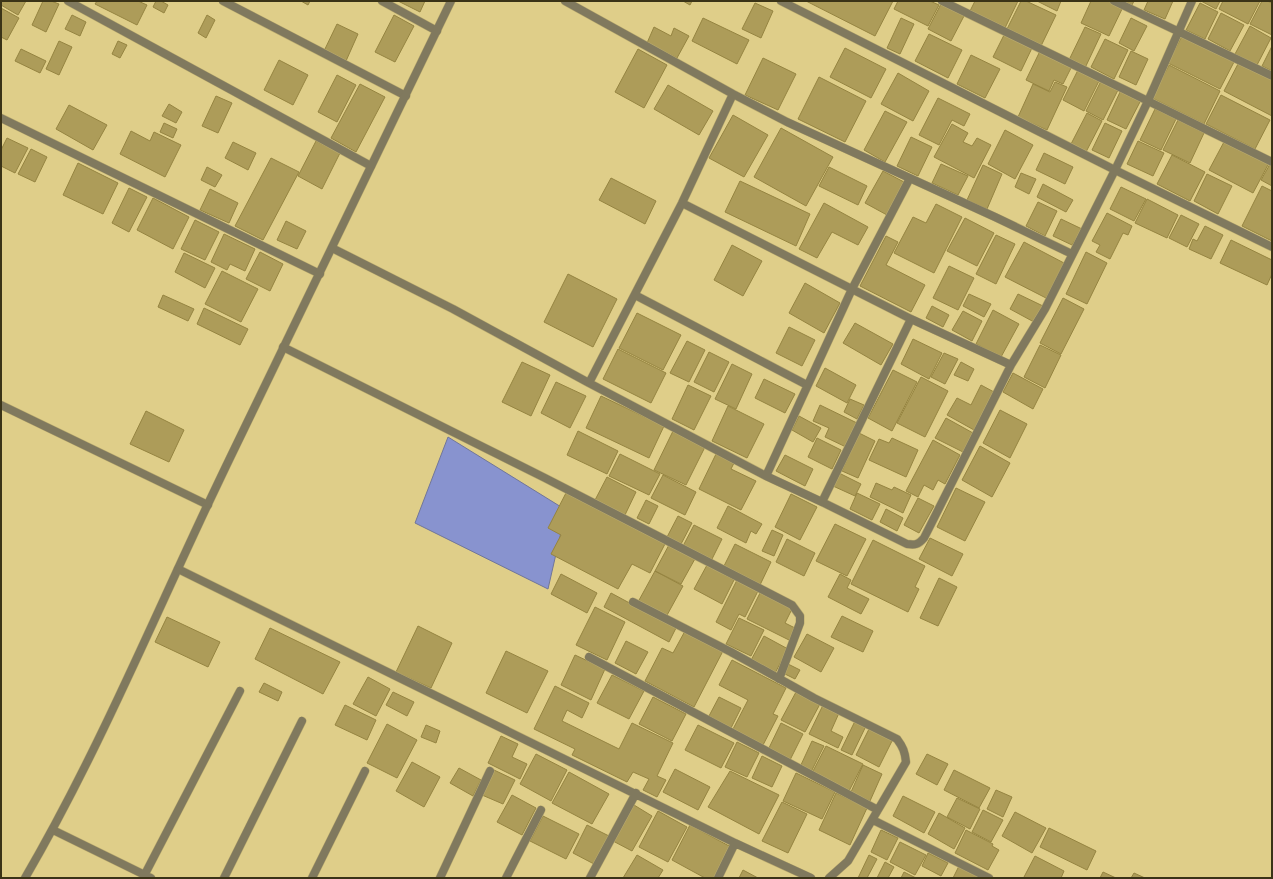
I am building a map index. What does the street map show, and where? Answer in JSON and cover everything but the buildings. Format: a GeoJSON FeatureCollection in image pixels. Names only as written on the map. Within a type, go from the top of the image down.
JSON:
{"type":"FeatureCollection","features":[{"type":"Feature","properties":{"kind":"street"},"geometry":{"type":"LineString","coordinates":[[68,1],[371,166]]}},
{"type":"Feature","properties":{"kind":"street"},"geometry":{"type":"LineString","coordinates":[[223,1],[406,96]]}},
{"type":"Feature","properties":{"kind":"street"},"geometry":{"type":"LineString","coordinates":[[382,1],[437,31]]}},
{"type":"Feature","properties":{"kind":"street"},"geometry":{"type":"LineString","coordinates":[[25,878],[53,830],[109,716],[283,347],[320,274],[451,1]]}},
{"type":"Feature","properties":{"kind":"street"},"geometry":{"type":"LineString","coordinates":[[565,1],[733,94],[787,122],[1072,254]]}},
{"type":"Feature","properties":{"kind":"street"},"geometry":{"type":"LineString","coordinates":[[781,1],[1272,247]]}},
{"type":"Feature","properties":{"kind":"street"},"geometry":{"type":"LineString","coordinates":[[942,1],[1272,162]]}},
{"type":"Feature","properties":{"kind":"street"},"geometry":{"type":"LineString","coordinates":[[1114,1],[1272,76]]}},
{"type":"Feature","properties":{"kind":"street"},"geometry":{"type":"LineString","coordinates":[[332,248],[453,309],[589,383],[766,476],[907,544],[919,544],[929,529],[1011,365],[1045,309],[1116,170],[1192,1]]}},
{"type":"Feature","properties":{"kind":"street"},"geometry":{"type":"LineString","coordinates":[[589,383],[682,203],[733,94]]}},
{"type":"Feature","properties":{"kind":"street"},"geometry":{"type":"LineString","coordinates":[[1,118],[320,274]]}},
{"type":"Feature","properties":{"kind":"street"},"geometry":{"type":"LineString","coordinates":[[766,476],[852,290],[910,178]]}},
{"type":"Feature","properties":{"kind":"street"},"geometry":{"type":"LineString","coordinates":[[682,203],[852,290],[1011,365]]}},
{"type":"Feature","properties":{"kind":"street"},"geometry":{"type":"LineString","coordinates":[[635,295],[807,385]]}},
{"type":"Feature","properties":{"kind":"street"},"geometry":{"type":"LineString","coordinates":[[822,502],[911,319]]}},
{"type":"Feature","properties":{"kind":"street"},"geometry":{"type":"LineString","coordinates":[[283,347],[538,474],[792,605],[800,616],[800,624],[779,679]]}},
{"type":"Feature","properties":{"kind":"street"},"geometry":{"type":"LineString","coordinates":[[1,404],[208,505]]}},
{"type":"Feature","properties":{"kind":"street"},"geometry":{"type":"LineString","coordinates":[[178,569],[810,878]]}},
{"type":"Feature","properties":{"kind":"street"},"geometry":{"type":"LineString","coordinates":[[633,602],[731,652],[814,698],[897,739],[903,746],[906,762],[848,861],[830,878]]}},
{"type":"Feature","properties":{"kind":"street"},"geometry":{"type":"LineString","coordinates":[[589,657],[878,810]]}},
{"type":"Feature","properties":{"kind":"street"},"geometry":{"type":"LineString","coordinates":[[53,830],[148,876],[240,691]]}},
{"type":"Feature","properties":{"kind":"street"},"geometry":{"type":"LineString","coordinates":[[224,878],[302,722]]}},
{"type":"Feature","properties":{"kind":"street"},"geometry":{"type":"LineString","coordinates":[[312,878],[365,771]]}},
{"type":"Feature","properties":{"kind":"street"},"geometry":{"type":"LineString","coordinates":[[440,878],[490,771]]}},
{"type":"Feature","properties":{"kind":"street"},"geometry":{"type":"LineString","coordinates":[[590,878],[636,794]]}},
{"type":"Feature","properties":{"kind":"street"},"geometry":{"type":"LineString","coordinates":[[506,878],[541,810]]}},
{"type":"Feature","properties":{"kind":"street"},"geometry":{"type":"LineString","coordinates":[[873,820],[989,878]]}},
{"type":"Feature","properties":{"kind":"street"},"geometry":{"type":"LineString","coordinates":[[718,878],[735,842]]}},
{"type":"Feature","properties":{"kind":"water"},"geometry":{"type":"Polygon","coordinates":[[[448,437],[566,510],[548,589],[415,523],[448,437]]]}}]}
